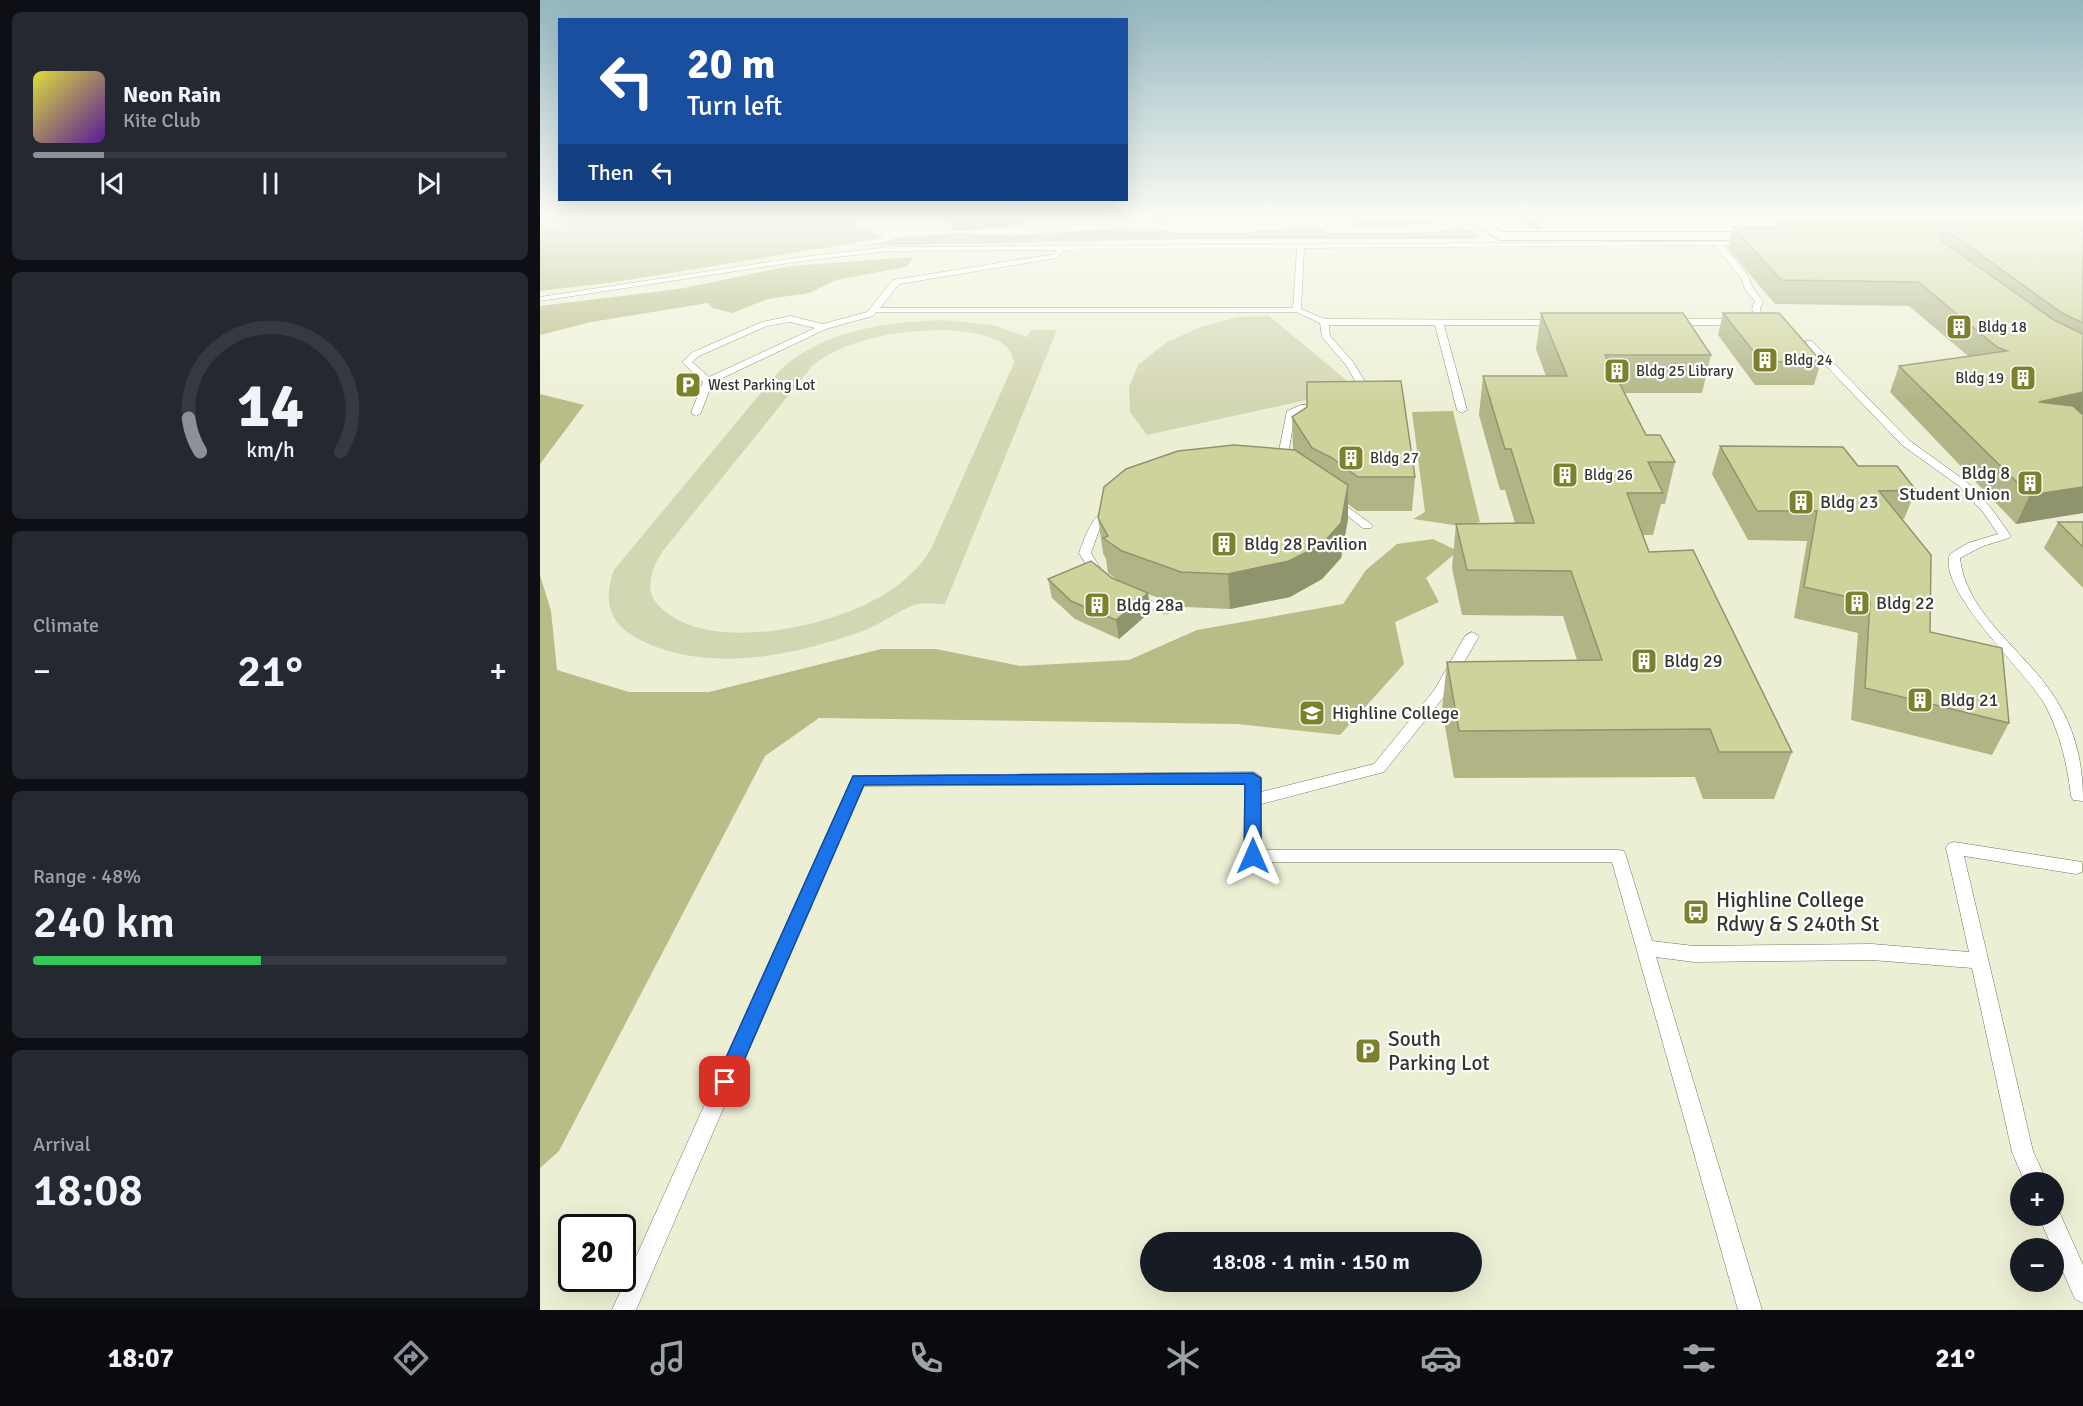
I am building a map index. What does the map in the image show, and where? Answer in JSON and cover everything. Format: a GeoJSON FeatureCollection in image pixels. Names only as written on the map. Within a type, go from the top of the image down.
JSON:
{"type":"FeatureCollection","features":[{"type":"Feature","properties":{"kind":"lane"},"geometry":{"type":"LineString","coordinates":[[540,299],[673,280]]}},
{"type":"Feature","properties":{"kind":"lane"},"geometry":{"type":"LineString","coordinates":[[696,413],[708,381],[823,327],[870,314],[896,282],[900,280]]}},
{"type":"Feature","properties":{"kind":"lane"},"geometry":{"type":"LineString","coordinates":[[1297,310],[1299,280]]}},
{"type":"Feature","properties":{"kind":"lane"},"geometry":{"type":"LineString","coordinates":[[1660,322],[1755,322],[1759,317],[1756,309],[1759,301],[1749,289],[1746,280]]}},
{"type":"Feature","properties":{"kind":"lane"},"geometry":{"type":"LineString","coordinates":[[873,310],[1297,310],[1324,322],[1568,322]]}},
{"type":"Feature","properties":{"kind":"lane"},"geometry":{"type":"LineString","coordinates":[[708,381],[687,362],[696,354],[765,324],[790,319],[823,327]]}},
{"type":"Feature","properties":{"kind":"lane"},"geometry":{"type":"LineString","coordinates":[[1324,322],[1326,337],[1350,364],[1370,397],[1371,407]]}},
{"type":"Feature","properties":{"kind":"lane"},"geometry":{"type":"LineString","coordinates":[[1439,322],[1462,410]]}},
{"type":"Feature","properties":{"kind":"lane"},"geometry":{"type":"LineString","coordinates":[[1809,343],[1906,443],[1950,473],[1976,496],[2005,536],[1980,542],[1963,550],[1954,557],[1952,567],[1962,592],[2048,698],[2074,752],[2079,796]]}},
{"type":"Feature","properties":{"kind":"lane"},"geometry":{"type":"LineString","coordinates":[[1280,472],[1290,413],[1300,408],[1336,407]]}},
{"type":"Feature","properties":{"kind":"lane"},"geometry":{"type":"LineString","coordinates":[[1328,497],[1367,526]]}},
{"type":"Feature","properties":{"kind":"lane"},"geometry":{"type":"LineString","coordinates":[[1106,584],[1093,570],[1085,553],[1096,524],[1119,504]]}},
{"type":"Feature","properties":{"kind":"lane"},"geometry":{"type":"LineString","coordinates":[[1120,593],[1167,610]]}},
{"type":"Feature","properties":{"kind":"lane"},"geometry":{"type":"LineString","coordinates":[[1253,800],[1379,768],[1441,691],[1472,636]]}},
{"type":"Feature","properties":{"kind":"lane"},"geometry":{"type":"LineString","coordinates":[[624,1310],[858,780],[1253,778],[1253,856],[1618,856],[1750,1310]]}},
{"type":"Feature","properties":{"kind":"lane"},"geometry":{"type":"LineString","coordinates":[[2032,1172],[2023,1152],[1954,849],[2076,867]]}},
{"type":"Feature","properties":{"kind":"lane"},"geometry":{"type":"LineString","coordinates":[[1645,948],[1694,954],[1872,952],[1980,961]]}},
{"type":"Feature","properties":{"kind":"lane"},"geometry":{"type":"LineString","coordinates":[[2054,1226],[2083,1291]]}},
{"type":"Feature","properties":{"kind":"shaded area","name":"Highline College"},"geometry":{"type":"Polygon","coordinates":[[[540,280],[2083,280],[2083,1310],[540,1310],[540,280]]]}},
{"type":"Feature","properties":{"kind":"shaded area"},"geometry":{"type":"Polygon","coordinates":[[[1269,316],[1357,389],[1147,435],[1130,412],[1129,387],[1138,365],[1167,342],[1201,327],[1237,317],[1269,316]]]}},
{"type":"Feature","properties":{"kind":"shaded area"},"geometry":{"type":"Polygon","coordinates":[[[942,320],[993,325],[1027,337],[1031,330],[1057,330],[945,604],[918,604],[871,628],[838,639],[809,648],[749,658],[718,659],[689,656],[660,648],[624,630],[610,607],[609,589],[614,570],[778,372],[795,358],[833,338],[854,331],[942,320]],[[950,330],[896,333],[861,341],[828,355],[813,365],[662,552],[652,572],[650,586],[654,600],[659,606],[678,620],[700,628],[726,632],[781,630],[832,618],[853,610],[887,593],[907,578],[931,549],[1014,363],[1012,354],[998,341],[979,334],[950,330]]]}},
{"type":"Feature","properties":{"kind":"green space"},"geometry":{"type":"Polygon","coordinates":[[[540,280],[626,280],[615,282],[540,291],[540,280]]]}},
{"type":"Feature","properties":{"kind":"green space"},"geometry":{"type":"Polygon","coordinates":[[[722,280],[836,280],[809,293],[768,299],[732,313],[713,308],[708,303],[591,322],[540,335],[540,306],[679,289],[722,280]]]}},
{"type":"Feature","properties":{"kind":"green space"},"geometry":{"type":"Polygon","coordinates":[[[540,394],[584,405],[540,464],[540,394]]]}},
{"type":"Feature","properties":{"kind":"green space"},"geometry":{"type":"Polygon","coordinates":[[[1453,411],[1480,522],[1461,526],[1413,519],[1425,512],[1412,412],[1453,411]]]}},
{"type":"Feature","properties":{"kind":"green space"},"geometry":{"type":"Polygon","coordinates":[[[1433,539],[1458,551],[1426,578],[1439,602],[1395,622],[1404,664],[1340,735],[1237,724],[819,718],[765,756],[559,1151],[540,1168],[540,575],[551,611],[557,670],[629,692],[709,692],[881,649],[936,649],[1020,666],[1129,660],[1197,630],[1343,604],[1366,570],[1397,544],[1433,539]]]}},
{"type":"Feature","properties":{"kind":"building"},"geometry":{"type":"Polygon","coordinates":[[[1790,280],[1997,280],[2054,320],[2083,334],[2083,392],[2039,402],[2073,406],[2083,415],[2083,487],[2030,495],[1899,366],[2007,351],[1997,347],[1918,282],[1790,280]]]}},
{"type":"Feature","properties":{"kind":"building"},"geometry":{"type":"Polygon","coordinates":[[[2016,280],[2083,280],[2083,323],[2062,313],[2016,280]]]}},
{"type":"Feature","properties":{"kind":"building"},"geometry":{"type":"Polygon","coordinates":[[[1541,313],[1683,313],[1711,355],[1605,355],[1646,435],[1660,435],[1675,462],[1648,462],[1663,493],[1627,493],[1649,552],[1693,550],[1792,752],[1719,752],[1710,729],[1459,731],[1447,662],[1602,660],[1571,571],[1467,570],[1456,524],[1534,523],[1511,449],[1505,449],[1483,376],[1567,376],[1541,313]]]}},
{"type":"Feature","properties":{"kind":"building"},"geometry":{"type":"Polygon","coordinates":[[[1723,313],[1779,313],[1821,361],[1762,362],[1723,313]]]}},
{"type":"Feature","properties":{"kind":"building"},"geometry":{"type":"Polygon","coordinates":[[[1401,381],[1415,477],[1358,477],[1332,458],[1312,448],[1292,417],[1307,407],[1307,382],[1401,381]]]}},
{"type":"Feature","properties":{"kind":"building","name":"Bldg 28 Pavilion"},"geometry":{"type":"Polygon","coordinates":[[[1234,445],[1295,450],[1348,485],[1341,523],[1322,544],[1289,561],[1228,574],[1181,572],[1122,551],[1103,538],[1108,536],[1098,518],[1104,487],[1126,469],[1178,451],[1234,445]]]}},
{"type":"Feature","properties":{"kind":"building"},"geometry":{"type":"Polygon","coordinates":[[[1720,446],[1843,447],[1858,466],[1897,466],[1916,490],[1879,491],[1931,555],[1930,632],[2002,648],[2009,723],[1865,688],[1870,602],[1804,587],[1817,511],[1757,511],[1720,446]]]}},
{"type":"Feature","properties":{"kind":"building"},"geometry":{"type":"Polygon","coordinates":[[[2058,522],[2083,522],[2083,547],[2058,522]]]}},
{"type":"Feature","properties":{"kind":"building"},"geometry":{"type":"Polygon","coordinates":[[[1091,561],[1112,578],[1148,593],[1116,620],[1071,601],[1048,579],[1091,561]]]}},
{"type":"Feature","properties":{"kind":"place","name":"Bldg 18"},"geometry":{"type":"Point","coordinates":[1959,327]}},
{"type":"Feature","properties":{"kind":"place","name":"Bldg 24"},"geometry":{"type":"Point","coordinates":[1765,360]}},
{"type":"Feature","properties":{"kind":"place","name":"Bldg 25 Library"},"geometry":{"type":"Point","coordinates":[1617,371]}},
{"type":"Feature","properties":{"kind":"place","name":"Bldg 19"},"geometry":{"type":"Point","coordinates":[2023,378]}},
{"type":"Feature","properties":{"kind":"place","name":"West Parking Lot"},"geometry":{"type":"Point","coordinates":[688,385]}},
{"type":"Feature","properties":{"kind":"place","name":"Bldg 27"},"geometry":{"type":"Point","coordinates":[1351,458]}},
{"type":"Feature","properties":{"kind":"place","name":"Bldg 26"},"geometry":{"type":"Point","coordinates":[1565,475]}},
{"type":"Feature","properties":{"kind":"place","name":"Bldg 8 Student Union"},"geometry":{"type":"Point","coordinates":[2030,483]}},
{"type":"Feature","properties":{"kind":"place","name":"Bldg 23"},"geometry":{"type":"Point","coordinates":[1801,502]}},
{"type":"Feature","properties":{"kind":"place","name":"Bldg 28 Pavilion"},"geometry":{"type":"Point","coordinates":[1224,544]}},
{"type":"Feature","properties":{"kind":"place","name":"Bldg 22"},"geometry":{"type":"Point","coordinates":[1857,603]}},
{"type":"Feature","properties":{"kind":"place","name":"Bldg 28a"},"geometry":{"type":"Point","coordinates":[1097,605]}},
{"type":"Feature","properties":{"kind":"place","name":"Bldg 29"},"geometry":{"type":"Point","coordinates":[1644,661]}},
{"type":"Feature","properties":{"kind":"place","name":"Bldg 21"},"geometry":{"type":"Point","coordinates":[1920,700]}},
{"type":"Feature","properties":{"kind":"place","name":"Highline College"},"geometry":{"type":"Point","coordinates":[1312,713]}},
{"type":"Feature","properties":{"kind":"place","name":"Highline College Rdwy & S 240th St"},"geometry":{"type":"Point","coordinates":[1696,912]}},
{"type":"Feature","properties":{"kind":"place","name":"South Parking Lot"},"geometry":{"type":"Point","coordinates":[1368,1051]}},
{"type":"Feature","properties":{"kind":"route"},"geometry":{"type":"LineString","coordinates":[[725,1082],[858,780],[1253,778],[1253,856]]}}]}
